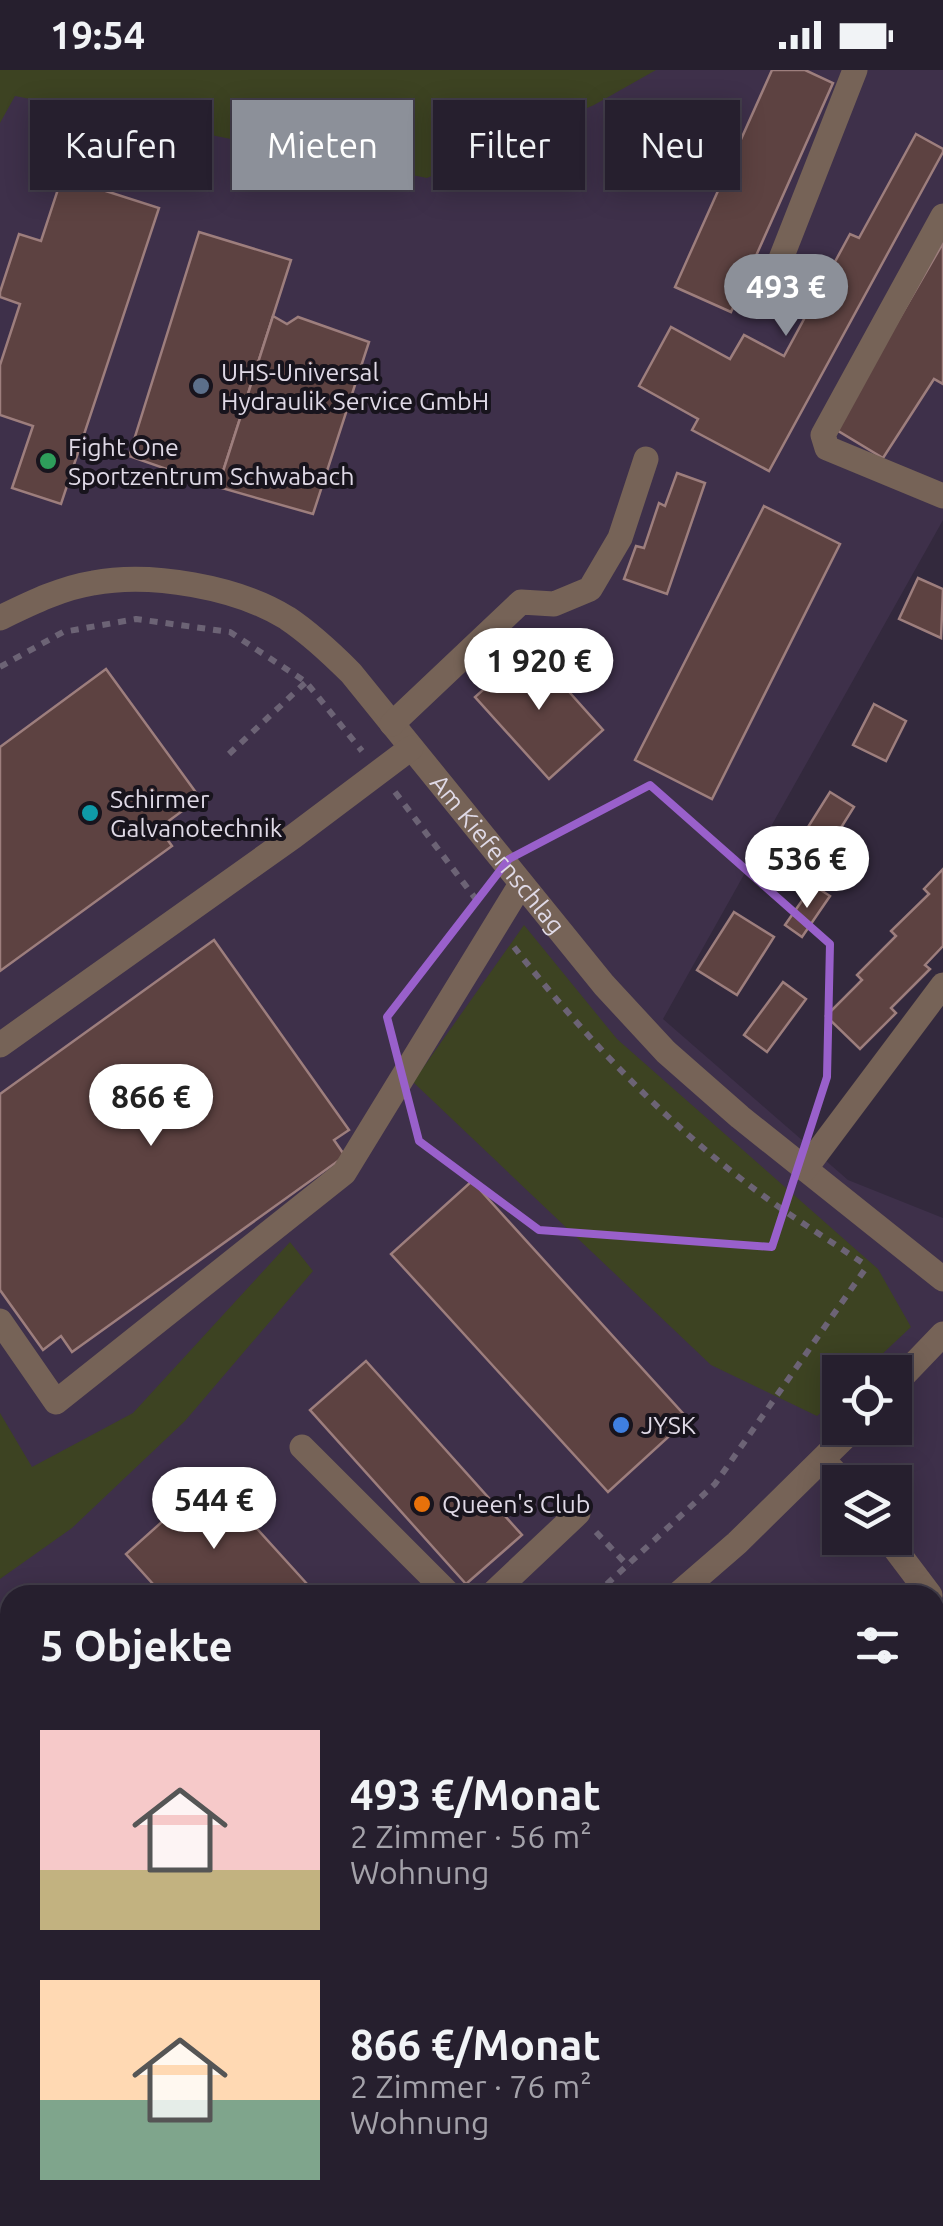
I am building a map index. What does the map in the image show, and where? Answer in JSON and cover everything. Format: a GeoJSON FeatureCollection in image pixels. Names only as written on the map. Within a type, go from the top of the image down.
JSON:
{"type":"FeatureCollection","features":[{"type":"Feature","properties":{"kind":"street"},"geometry":{"type":"LineString","coordinates":[[769,289],[855,70]]}},
{"type":"Feature","properties":{"kind":"street"},"geometry":{"type":"LineString","coordinates":[[943,216],[823,435],[826,448],[943,496]]}},
{"type":"Feature","properties":{"kind":"street"},"geometry":{"type":"LineString","coordinates":[[392,724],[521,602],[554,604],[590,588],[620,538],[646,458]]}},
{"type":"Feature","properties":{"kind":"street","name":"Am Kiefernschlag"},"geometry":{"type":"LineString","coordinates":[[0,618],[92,583],[141,578],[241,597],[284,617],[322,644],[604,985],[666,1052],[943,1280]]}},
{"type":"Feature","properties":{"kind":"street"},"geometry":{"type":"LineString","coordinates":[[0,1045],[410,748]]}},
{"type":"Feature","properties":{"kind":"street"},"geometry":{"type":"LineString","coordinates":[[0,1321],[56,1402],[344,1173],[520,884]]}},
{"type":"Feature","properties":{"kind":"street"},"geometry":{"type":"LineString","coordinates":[[805,1169],[943,986]]}},
{"type":"Feature","properties":{"kind":"street"},"geometry":{"type":"LineString","coordinates":[[912,1366],[943,1334]]}},
{"type":"Feature","properties":{"kind":"street"},"geometry":{"type":"LineString","coordinates":[[688,1585],[838,1445]]}},
{"type":"Feature","properties":{"kind":"street"},"geometry":{"type":"LineString","coordinates":[[302,1447],[440,1585]]}},
{"type":"Feature","properties":{"kind":"street"},"geometry":{"type":"LineString","coordinates":[[823,1460],[828,1465]]}},
{"type":"Feature","properties":{"kind":"street"},"geometry":{"type":"LineString","coordinates":[[502,1585],[578,1513]]}},
{"type":"Feature","properties":{"kind":"street"},"geometry":{"type":"LineString","coordinates":[[900,1555],[922,1585]]}},
{"type":"Feature","properties":{"kind":"path"},"geometry":{"type":"LineString","coordinates":[[0,667],[63,632],[136,619],[230,632],[306,682],[494,922],[604,1052],[670,1118],[740,1179],[867,1266],[715,1484],[608,1585]]}},
{"type":"Feature","properties":{"kind":"path"},"geometry":{"type":"LineString","coordinates":[[229,754],[306,682]]}},
{"type":"Feature","properties":{"kind":"path"},"geometry":{"type":"LineString","coordinates":[[578,1513],[629,1567]]}},
{"type":"Feature","properties":{"kind":"highlighted area"},"geometry":{"type":"Polygon","coordinates":[[[650,785],[830,944],[827,1077],[772,1247],[539,1230],[419,1141],[387,1017],[509,859],[650,785]]]}},
{"type":"Feature","properties":{"kind":"shaded area"},"geometry":{"type":"Polygon","coordinates":[[[0,70],[943,70],[943,520],[663,1019],[848,1180],[943,1218],[943,1585],[0,1585],[0,70]]]}},
{"type":"Feature","properties":{"kind":"green space"},"geometry":{"type":"Polygon","coordinates":[[[0,70],[656,70],[585,109],[585,100],[433,100],[433,175],[427,178],[413,175],[413,100],[232,100],[232,139],[212,135],[212,100],[35,100],[15,96],[0,123],[0,70]]]}},
{"type":"Feature","properties":{"kind":"green space"},"geometry":{"type":"Polygon","coordinates":[[[524,925],[617,1039],[878,1269],[911,1327],[881,1355],[822,1355],[822,1411],[817,1416],[711,1365],[413,1082],[524,925]]]}},
{"type":"Feature","properties":{"kind":"green space"},"geometry":{"type":"Polygon","coordinates":[[[290,1242],[313,1271],[185,1421],[72,1528],[0,1579],[0,1413],[32,1467],[133,1413],[290,1242]]]}},
{"type":"Feature","properties":{"kind":"building"},"geometry":{"type":"Polygon","coordinates":[[[772,70],[805,70],[833,83],[731,312],[675,287],[718,190],[740,190],[740,142],[772,70]]]}},
{"type":"Feature","properties":{"kind":"building"},"geometry":{"type":"Polygon","coordinates":[[[916,134],[943,152],[769,471],[692,430],[698,419],[639,386],[671,327],[730,359],[744,335],[784,356],[850,234],[859,238],[916,134]]]}},
{"type":"Feature","properties":{"kind":"building"},"geometry":{"type":"Polygon","coordinates":[[[58,190],[103,190],[159,208],[61,504],[12,488],[33,426],[0,415],[0,365],[20,304],[0,297],[0,292],[19,234],[41,241],[58,190]]]}},
{"type":"Feature","properties":{"kind":"building","name":"UHS-Universal Hydraulik Service GmbH"},"geometry":{"type":"Polygon","coordinates":[[[199,232],[291,260],[218,487],[129,456],[199,232]]]}},
{"type":"Feature","properties":{"kind":"building"},"geometry":{"type":"Polygon","coordinates":[[[943,243],[943,384],[934,379],[883,458],[835,429],[943,243]]]}},
{"type":"Feature","properties":{"kind":"building"},"geometry":{"type":"Polygon","coordinates":[[[273,316],[287,324],[298,317],[369,342],[313,514],[218,487],[273,316]]]}},
{"type":"Feature","properties":{"kind":"building"},"geometry":{"type":"Polygon","coordinates":[[[677,473],[705,483],[667,594],[624,579],[636,546],[644,548],[659,503],[665,506],[677,473]]]}},
{"type":"Feature","properties":{"kind":"building"},"geometry":{"type":"Polygon","coordinates":[[[764,506],[840,544],[712,799],[635,760],[764,506]]]}},
{"type":"Feature","properties":{"kind":"building"},"geometry":{"type":"Polygon","coordinates":[[[918,578],[943,589],[941,638],[899,619],[918,578]]]}},
{"type":"Feature","properties":{"kind":"building"},"geometry":{"type":"Polygon","coordinates":[[[530,648],[603,730],[549,779],[475,697],[530,648]]]}},
{"type":"Feature","properties":{"kind":"building","name":"Schirmer Galvanotechnik"},"geometry":{"type":"Polygon","coordinates":[[[106,669],[200,798],[159,828],[172,846],[0,971],[0,747],[106,669]]]}},
{"type":"Feature","properties":{"kind":"building"},"geometry":{"type":"Polygon","coordinates":[[[874,704],[906,721],[886,761],[853,745],[874,704]]]}},
{"type":"Feature","properties":{"kind":"building"},"geometry":{"type":"Polygon","coordinates":[[[830,792],[854,807],[832,842],[808,827],[830,792]]]}},
{"type":"Feature","properties":{"kind":"building"},"geometry":{"type":"Polygon","coordinates":[[[943,869],[943,946],[925,965],[930,969],[891,1008],[896,1013],[860,1049],[826,1016],[862,980],[857,975],[896,936],[891,931],[929,894],[924,889],[943,869]]]}},
{"type":"Feature","properties":{"kind":"building"},"geometry":{"type":"Polygon","coordinates":[[[813,885],[830,896],[802,937],[785,925],[813,885]]]}},
{"type":"Feature","properties":{"kind":"building"},"geometry":{"type":"Polygon","coordinates":[[[734,912],[774,937],[737,995],[697,970],[734,912]]]}},
{"type":"Feature","properties":{"kind":"building"},"geometry":{"type":"Polygon","coordinates":[[[214,940],[349,1130],[334,1140],[345,1156],[72,1352],[61,1336],[43,1350],[0,1290],[0,1094],[214,940]]]}},
{"type":"Feature","properties":{"kind":"building"},"geometry":{"type":"Polygon","coordinates":[[[783,982],[806,999],[767,1052],[744,1035],[783,982]]]}},
{"type":"Feature","properties":{"kind":"building"},"geometry":{"type":"Polygon","coordinates":[[[472,1181],[688,1419],[608,1492],[391,1254],[472,1181]]]}},
{"type":"Feature","properties":{"kind":"building"},"geometry":{"type":"Polygon","coordinates":[[[366,1361],[522,1535],[466,1584],[310,1410],[366,1361]]]}},
{"type":"Feature","properties":{"kind":"building"},"geometry":{"type":"Polygon","coordinates":[[[211,1478],[308,1585],[154,1585],[126,1554],[211,1478]]]}},
{"type":"Feature","properties":{"kind":"place","name":"UHS-Universal Hydraulik Service GmbH"},"geometry":{"type":"Point","coordinates":[201,386]}},
{"type":"Feature","properties":{"kind":"place","name":"Fight One Sportzentrum Schwabach"},"geometry":{"type":"Point","coordinates":[48,461]}},
{"type":"Feature","properties":{"kind":"place","name":"Schirmer Galvanotechnik"},"geometry":{"type":"Point","coordinates":[90,813]}},
{"type":"Feature","properties":{"kind":"place","name":"JYSK"},"geometry":{"type":"Point","coordinates":[621,1425]}},
{"type":"Feature","properties":{"kind":"place","name":"Queen's Club"},"geometry":{"type":"Point","coordinates":[422,1504]}}]}
